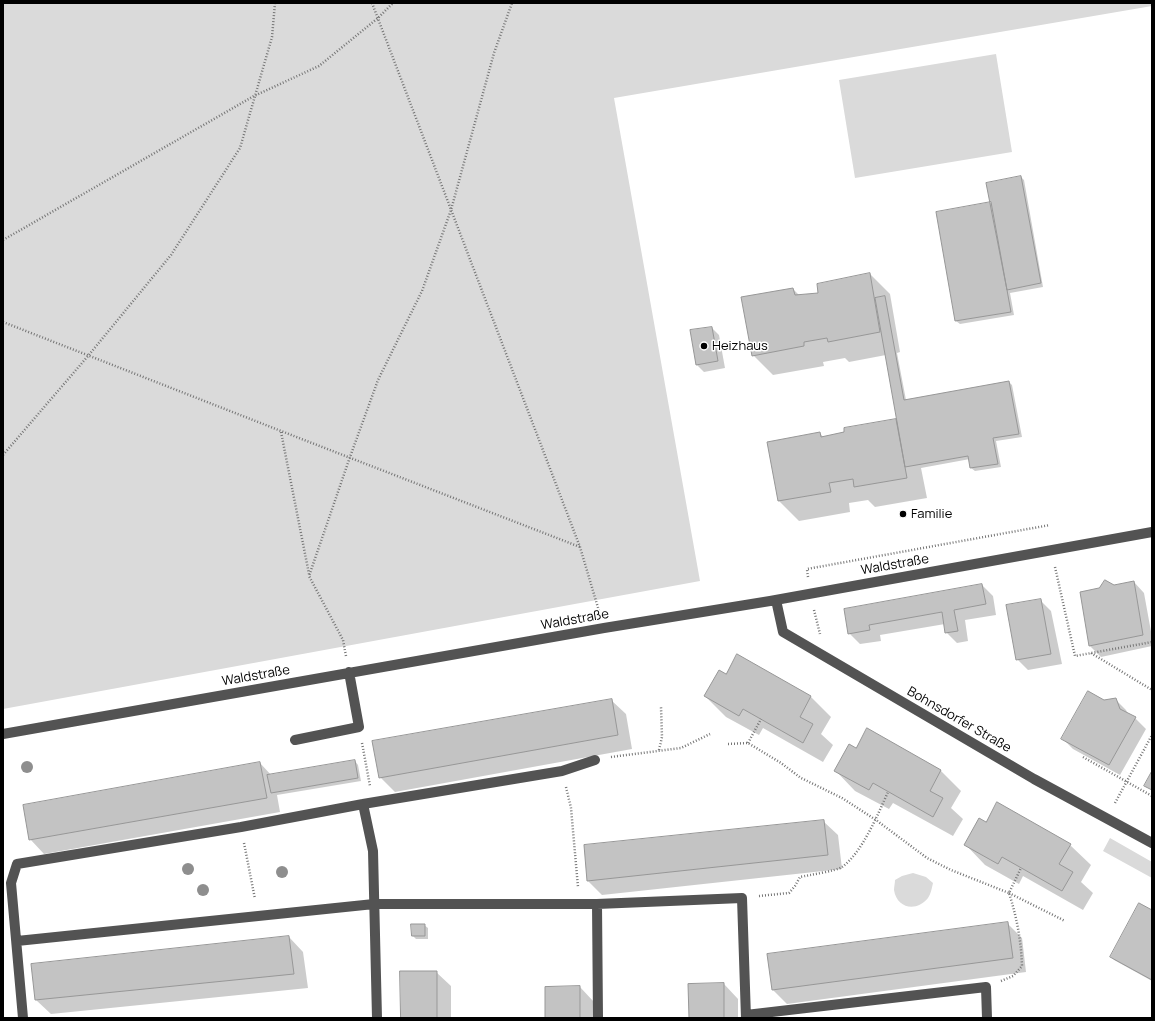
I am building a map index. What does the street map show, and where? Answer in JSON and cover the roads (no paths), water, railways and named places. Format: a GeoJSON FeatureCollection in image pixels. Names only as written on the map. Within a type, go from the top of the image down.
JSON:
{"type":"FeatureCollection","features":[{"type":"Feature","properties":{"kind":"street","name":"Waldstraße"},"geometry":{"type":"LineString","coordinates":[[3,734],[349,672],[776,600],[1152,532]]}},
{"type":"Feature","properties":{"kind":"street","name":"Bohnsdorfer Straße"},"geometry":{"type":"LineString","coordinates":[[776,600],[783,632],[1034,778],[1152,843]]}},
{"type":"Feature","properties":{"kind":"street"},"geometry":{"type":"LineString","coordinates":[[295,740],[359,727],[349,672]]}},
{"type":"Feature","properties":{"kind":"street"},"geometry":{"type":"LineString","coordinates":[[23,1018],[11,883],[17,864],[241,827],[373,802],[562,771],[595,760]]}},
{"type":"Feature","properties":{"kind":"street"},"geometry":{"type":"LineString","coordinates":[[363,804],[373,851],[377,1018]]}},
{"type":"Feature","properties":{"kind":"street"},"geometry":{"type":"LineString","coordinates":[[17,941],[374,904],[598,904],[742,898],[746,1017],[986,987],[987,1018]]}},
{"type":"Feature","properties":{"kind":"street"},"geometry":{"type":"LineString","coordinates":[[598,904],[598,1018]]}},
{"type":"Feature","properties":{"kind":"place","name":"Heizhaus"},"geometry":{"type":"Point","coordinates":[704,346]}},
{"type":"Feature","properties":{"kind":"place","name":"Familie"},"geometry":{"type":"Point","coordinates":[903,514]}}]}
